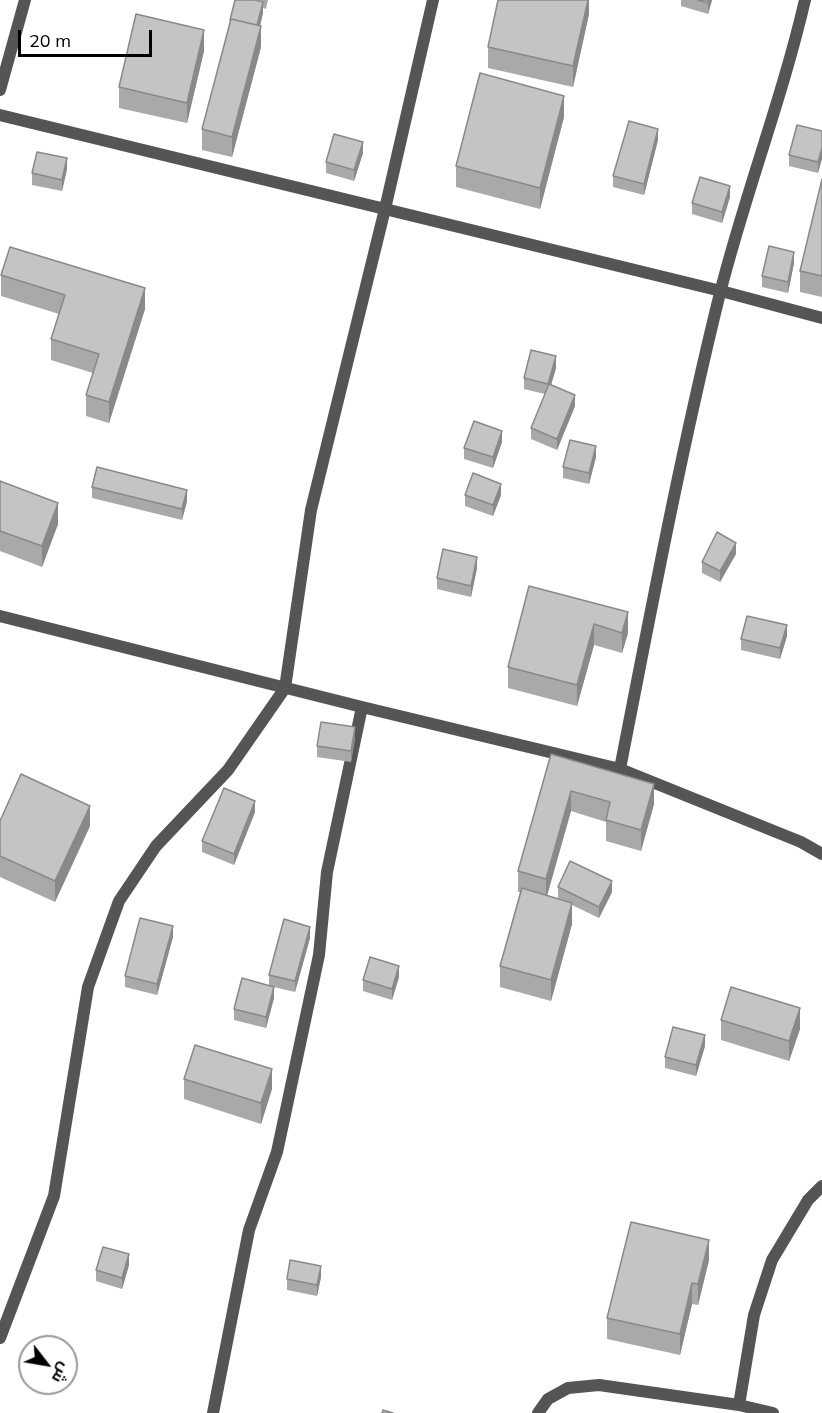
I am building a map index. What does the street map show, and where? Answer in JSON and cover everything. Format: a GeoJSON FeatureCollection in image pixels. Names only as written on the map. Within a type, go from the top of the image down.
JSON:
{"type":"FeatureCollection","features":[{"type":"Feature","properties":{"kind":"street"},"geometry":{"type":"LineString","coordinates":[[0,90],[25,0]]}},
{"type":"Feature","properties":{"kind":"street"},"geometry":{"type":"LineString","coordinates":[[0,1338],[54,1196],[88,987],[118,901],[156,846],[228,770],[285,688],[311,510],[385,209],[433,0]]}},
{"type":"Feature","properties":{"kind":"street"},"geometry":{"type":"LineString","coordinates":[[620,769],[670,511],[721,291],[794,49],[805,0]]}},
{"type":"Feature","properties":{"kind":"street"},"geometry":{"type":"LineString","coordinates":[[0,115],[721,291],[822,318]]}},
{"type":"Feature","properties":{"kind":"street"},"geometry":{"type":"LineString","coordinates":[[0,616],[620,769],[801,842],[822,854]]}},
{"type":"Feature","properties":{"kind":"street"},"geometry":{"type":"LineString","coordinates":[[213,1413],[249,1230],[277,1152],[317,967],[327,872],[362,707]]}},
{"type":"Feature","properties":{"kind":"street"},"geometry":{"type":"LineString","coordinates":[[739,1405],[754,1316],[772,1260],[808,1200],[822,1186]]}},
{"type":"Feature","properties":{"kind":"street"},"geometry":{"type":"LineString","coordinates":[[538,1413],[548,1399],[568,1388],[599,1385],[739,1405],[773,1413]]}},
{"type":"Feature","properties":{"kind":"building"},"geometry":{"type":"Polygon","coordinates":[[[235,0],[263,2],[257,25],[230,20],[235,0]]]}},
{"type":"Feature","properties":{"kind":"building"},"geometry":{"type":"Polygon","coordinates":[[[498,0],[588,0],[573,66],[488,47],[498,0]]]}},
{"type":"Feature","properties":{"kind":"building"},"geometry":{"type":"Polygon","coordinates":[[[136,14],[204,30],[187,103],[119,87],[136,14]]]}},
{"type":"Feature","properties":{"kind":"building"},"geometry":{"type":"Polygon","coordinates":[[[231,19],[261,26],[232,137],[202,129],[231,19]]]}},
{"type":"Feature","properties":{"kind":"building"},"geometry":{"type":"Polygon","coordinates":[[[480,73],[564,96],[540,188],[456,166],[480,73]]]}},
{"type":"Feature","properties":{"kind":"building"},"geometry":{"type":"Polygon","coordinates":[[[629,121],[658,129],[644,184],[613,176],[629,121]]]}},
{"type":"Feature","properties":{"kind":"building"},"geometry":{"type":"Polygon","coordinates":[[[797,125],[822,131],[822,148],[818,162],[789,155],[797,125]]]}},
{"type":"Feature","properties":{"kind":"building"},"geometry":{"type":"Polygon","coordinates":[[[334,134],[363,142],[354,170],[326,162],[334,134]]]}},
{"type":"Feature","properties":{"kind":"building"},"geometry":{"type":"Polygon","coordinates":[[[37,152],[67,158],[62,180],[32,173],[37,152]]]}},
{"type":"Feature","properties":{"kind":"building"},"geometry":{"type":"Polygon","coordinates":[[[700,177],[730,186],[722,212],[692,203],[700,177]]]}},
{"type":"Feature","properties":{"kind":"building"},"geometry":{"type":"Polygon","coordinates":[[[822,179],[822,276],[800,271],[822,179]]]}},
{"type":"Feature","properties":{"kind":"building"},"geometry":{"type":"Polygon","coordinates":[[[769,246],[794,252],[788,282],[762,276],[769,246]]]}},
{"type":"Feature","properties":{"kind":"building"},"geometry":{"type":"Polygon","coordinates":[[[10,247],[145,288],[109,402],[86,395],[99,354],[51,339],[65,295],[1,275],[10,247]]]}},
{"type":"Feature","properties":{"kind":"building"},"geometry":{"type":"Polygon","coordinates":[[[531,350],[556,356],[548,384],[524,378],[531,350]]]}},
{"type":"Feature","properties":{"kind":"building"},"geometry":{"type":"Polygon","coordinates":[[[549,384],[575,395],[557,439],[531,428],[549,384]]]}},
{"type":"Feature","properties":{"kind":"building"},"geometry":{"type":"Polygon","coordinates":[[[474,421],[502,431],[493,457],[464,448],[474,421]]]}},
{"type":"Feature","properties":{"kind":"building"},"geometry":{"type":"Polygon","coordinates":[[[570,440],[596,446],[589,473],[563,467],[570,440]]]}},
{"type":"Feature","properties":{"kind":"building"},"geometry":{"type":"Polygon","coordinates":[[[97,467],[187,490],[182,509],[92,487],[97,467]]]}},
{"type":"Feature","properties":{"kind":"building"},"geometry":{"type":"Polygon","coordinates":[[[473,473],[501,484],[493,505],[465,495],[473,473]]]}},
{"type":"Feature","properties":{"kind":"building"},"geometry":{"type":"Polygon","coordinates":[[[0,481],[58,503],[42,546],[0,531],[0,481]]]}},
{"type":"Feature","properties":{"kind":"building"},"geometry":{"type":"Polygon","coordinates":[[[717,532],[736,543],[720,571],[702,562],[717,532]]]}},
{"type":"Feature","properties":{"kind":"building"},"geometry":{"type":"Polygon","coordinates":[[[443,549],[477,557],[471,586],[437,578],[443,549]]]}},
{"type":"Feature","properties":{"kind":"building"},"geometry":{"type":"Polygon","coordinates":[[[529,586],[628,612],[622,633],[594,624],[577,685],[508,667],[529,586]]]}},
{"type":"Feature","properties":{"kind":"building"},"geometry":{"type":"Polygon","coordinates":[[[747,616],[787,625],[780,648],[741,639],[747,616]]]}},
{"type":"Feature","properties":{"kind":"building"},"geometry":{"type":"Polygon","coordinates":[[[321,722],[355,727],[351,751],[317,746],[321,722]]]}},
{"type":"Feature","properties":{"kind":"building"},"geometry":{"type":"Polygon","coordinates":[[[551,754],[654,784],[641,830],[606,820],[610,802],[571,791],[546,879],[518,871],[551,754]]]}},
{"type":"Feature","properties":{"kind":"building"},"geometry":{"type":"Polygon","coordinates":[[[21,774],[90,806],[55,881],[0,856],[0,821],[21,774]]]}},
{"type":"Feature","properties":{"kind":"building"},"geometry":{"type":"Polygon","coordinates":[[[224,788],[255,801],[234,854],[202,841],[224,788]]]}},
{"type":"Feature","properties":{"kind":"building"},"geometry":{"type":"Polygon","coordinates":[[[570,861],[612,881],[599,907],[558,887],[570,861]]]}},
{"type":"Feature","properties":{"kind":"building"},"geometry":{"type":"Polygon","coordinates":[[[522,888],[572,903],[551,980],[500,966],[522,888]]]}},
{"type":"Feature","properties":{"kind":"building"},"geometry":{"type":"Polygon","coordinates":[[[140,918],[173,926],[157,984],[125,976],[140,918]]]}},
{"type":"Feature","properties":{"kind":"building"},"geometry":{"type":"Polygon","coordinates":[[[284,919],[310,927],[295,981],[269,975],[284,919]]]}},
{"type":"Feature","properties":{"kind":"building"},"geometry":{"type":"Polygon","coordinates":[[[370,957],[399,966],[392,989],[363,980],[370,957]]]}},
{"type":"Feature","properties":{"kind":"building"},"geometry":{"type":"Polygon","coordinates":[[[242,978],[274,987],[266,1017],[234,1009],[242,978]]]}},
{"type":"Feature","properties":{"kind":"building"},"geometry":{"type":"Polygon","coordinates":[[[731,987],[800,1008],[789,1041],[721,1020],[731,987]]]}},
{"type":"Feature","properties":{"kind":"building"},"geometry":{"type":"Polygon","coordinates":[[[673,1027],[705,1035],[696,1065],[665,1057],[673,1027]]]}},
{"type":"Feature","properties":{"kind":"building"},"geometry":{"type":"Polygon","coordinates":[[[195,1045],[272,1069],[261,1103],[184,1079],[195,1045]]]}},
{"type":"Feature","properties":{"kind":"building"},"geometry":{"type":"Polygon","coordinates":[[[631,1222],[709,1240],[698,1284],[692,1283],[680,1334],[607,1318],[631,1222]]]}},
{"type":"Feature","properties":{"kind":"building"},"geometry":{"type":"Polygon","coordinates":[[[103,1247],[129,1254],[122,1278],[96,1270],[103,1247]]]}},
{"type":"Feature","properties":{"kind":"building"},"geometry":{"type":"Polygon","coordinates":[[[290,1260],[321,1266],[317,1285],[287,1279],[290,1260]]]}}]}
